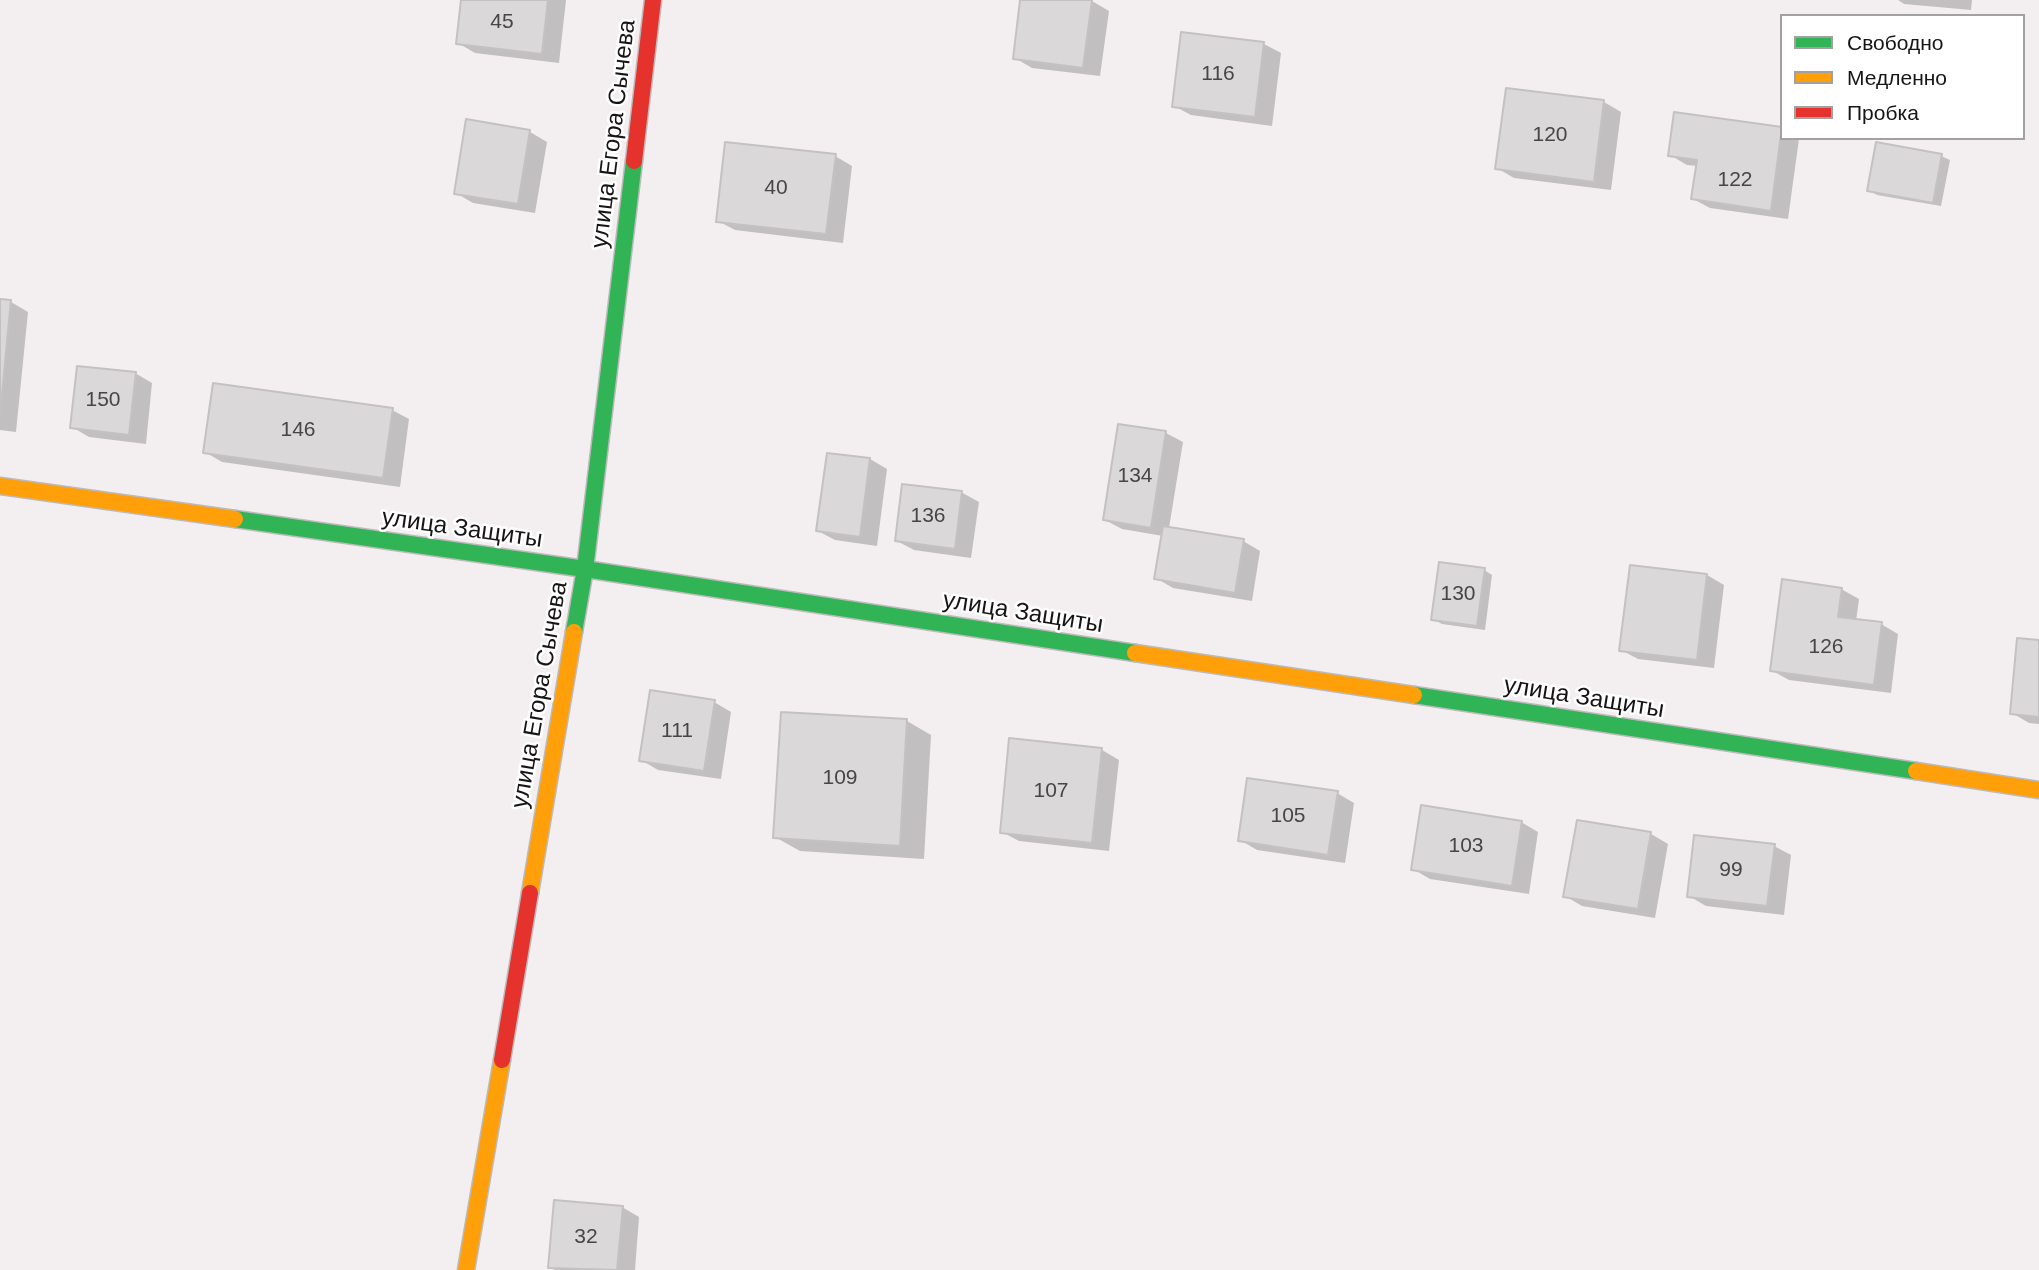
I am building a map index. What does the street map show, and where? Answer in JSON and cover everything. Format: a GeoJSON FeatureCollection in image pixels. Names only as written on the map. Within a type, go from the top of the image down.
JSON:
{"type":"FeatureCollection","features":[{"type":"Feature","properties":{"kind":"street","name":"улица Егора Сычева"},"geometry":{"type":"LineString","coordinates":[[466,1270],[585,569],[653,0]]}},
{"type":"Feature","properties":{"kind":"street","name":"улица Защиты"},"geometry":{"type":"LineString","coordinates":[[0,486],[585,569],[2039,790]]}},
{"type":"Feature","properties":{"kind":"building"},"geometry":{"type":"Polygon","coordinates":[[[461,0],[548,0],[542,54],[456,44],[461,0]]]}},
{"type":"Feature","properties":{"kind":"building"},"geometry":{"type":"Polygon","coordinates":[[[1020,0],[1092,0],[1083,68],[1013,59],[1020,0]]]}},
{"type":"Feature","properties":{"kind":"building"},"geometry":{"type":"Polygon","coordinates":[[[1181,32],[1264,42],[1255,117],[1172,107],[1181,32]]]}},
{"type":"Feature","properties":{"kind":"building"},"geometry":{"type":"Polygon","coordinates":[[[1506,88],[1604,100],[1594,182],[1495,169],[1506,88]]]}},
{"type":"Feature","properties":{"kind":"building"},"geometry":{"type":"Polygon","coordinates":[[[1674,112],[1780,127],[1771,211],[1691,199],[1697,160],[1668,156],[1674,112]]]}},
{"type":"Feature","properties":{"kind":"building"},"geometry":{"type":"Polygon","coordinates":[[[466,119],[530,130],[518,204],[454,194],[466,119]]]}},
{"type":"Feature","properties":{"kind":"building"},"geometry":{"type":"Polygon","coordinates":[[[725,142],[836,154],[826,234],[716,222],[725,142]]]}},
{"type":"Feature","properties":{"kind":"building"},"geometry":{"type":"Polygon","coordinates":[[[1876,142],[1942,154],[1933,203],[1867,191],[1876,142]]]}},
{"type":"Feature","properties":{"kind":"building"},"geometry":{"type":"Polygon","coordinates":[[[0,299],[11,300],[0,415],[0,299]]]}},
{"type":"Feature","properties":{"kind":"building"},"geometry":{"type":"Polygon","coordinates":[[[77,366],[136,372],[129,435],[70,428],[77,366]]]}},
{"type":"Feature","properties":{"kind":"building"},"geometry":{"type":"Polygon","coordinates":[[[213,383],[393,408],[383,478],[203,453],[213,383]]]}},
{"type":"Feature","properties":{"kind":"building"},"geometry":{"type":"Polygon","coordinates":[[[1118,424],[1166,431],[1151,528],[1103,520],[1118,424]]]}},
{"type":"Feature","properties":{"kind":"building"},"geometry":{"type":"Polygon","coordinates":[[[827,453],[870,458],[860,537],[816,531],[827,453]]]}},
{"type":"Feature","properties":{"kind":"building"},"geometry":{"type":"Polygon","coordinates":[[[902,484],[962,491],[955,549],[895,541],[902,484]]]}},
{"type":"Feature","properties":{"kind":"building"},"geometry":{"type":"Polygon","coordinates":[[[1163,526],[1244,539],[1235,593],[1154,579],[1163,526]]]}},
{"type":"Feature","properties":{"kind":"building"},"geometry":{"type":"Polygon","coordinates":[[[1439,562],[1485,568],[1477,626],[1431,620],[1439,562]]]}},
{"type":"Feature","properties":{"kind":"building"},"geometry":{"type":"Polygon","coordinates":[[[1630,565],[1707,574],[1697,660],[1619,651],[1630,565]]]}},
{"type":"Feature","properties":{"kind":"building"},"geometry":{"type":"Polygon","coordinates":[[[1782,579],[1842,588],[1838,617],[1882,622],[1874,685],[1770,671],[1782,579]]]}},
{"type":"Feature","properties":{"kind":"building"},"geometry":{"type":"Polygon","coordinates":[[[2017,638],[2039,640],[2039,717],[2010,714],[2017,638]]]}},
{"type":"Feature","properties":{"kind":"building"},"geometry":{"type":"Polygon","coordinates":[[[650,690],[715,700],[704,771],[639,761],[650,690]]]}},
{"type":"Feature","properties":{"kind":"building"},"geometry":{"type":"Polygon","coordinates":[[[781,712],[907,719],[900,846],[773,838],[781,712]]]}},
{"type":"Feature","properties":{"kind":"building"},"geometry":{"type":"Polygon","coordinates":[[[1009,738],[1102,748],[1092,843],[1000,833],[1009,738]]]}},
{"type":"Feature","properties":{"kind":"building"},"geometry":{"type":"Polygon","coordinates":[[[1247,778],[1338,791],[1328,855],[1238,841],[1247,778]]]}},
{"type":"Feature","properties":{"kind":"building"},"geometry":{"type":"Polygon","coordinates":[[[1421,805],[1522,821],[1512,886],[1411,870],[1421,805]]]}},
{"type":"Feature","properties":{"kind":"building"},"geometry":{"type":"Polygon","coordinates":[[[1577,820],[1651,832],[1638,909],[1563,897],[1577,820]]]}},
{"type":"Feature","properties":{"kind":"building"},"geometry":{"type":"Polygon","coordinates":[[[1694,835],[1775,844],[1767,906],[1687,897],[1694,835]]]}},
{"type":"Feature","properties":{"kind":"building"},"geometry":{"type":"Polygon","coordinates":[[[554,1200],[623,1206],[617,1270],[548,1268],[554,1200]]]}},
{"type":"Feature","properties":{"kind":"traffic: fast"},"geometry":{"type":"LineString","coordinates":[[574,632],[585,569],[634,161]]}},
{"type":"Feature","properties":{"kind":"traffic: fast"},"geometry":{"type":"LineString","coordinates":[[235,519],[1135,653]]}},
{"type":"Feature","properties":{"kind":"traffic: fast"},"geometry":{"type":"LineString","coordinates":[[1414,695],[1916,771]]}},
{"type":"Feature","properties":{"kind":"traffic: slow"},"geometry":{"type":"LineString","coordinates":[[0,486],[235,519]]}},
{"type":"Feature","properties":{"kind":"traffic: slow"},"geometry":{"type":"LineString","coordinates":[[530,893],[574,632]]}},
{"type":"Feature","properties":{"kind":"traffic: slow"},"geometry":{"type":"LineString","coordinates":[[1135,653],[1414,695]]}},
{"type":"Feature","properties":{"kind":"traffic: slow"},"geometry":{"type":"LineString","coordinates":[[1916,771],[2039,790]]}},
{"type":"Feature","properties":{"kind":"traffic: slow"},"geometry":{"type":"LineString","coordinates":[[466,1270],[502,1060]]}},
{"type":"Feature","properties":{"kind":"traffic: jam"},"geometry":{"type":"LineString","coordinates":[[634,161],[653,0]]}},
{"type":"Feature","properties":{"kind":"traffic: jam"},"geometry":{"type":"LineString","coordinates":[[502,1060],[530,893]]}}]}
